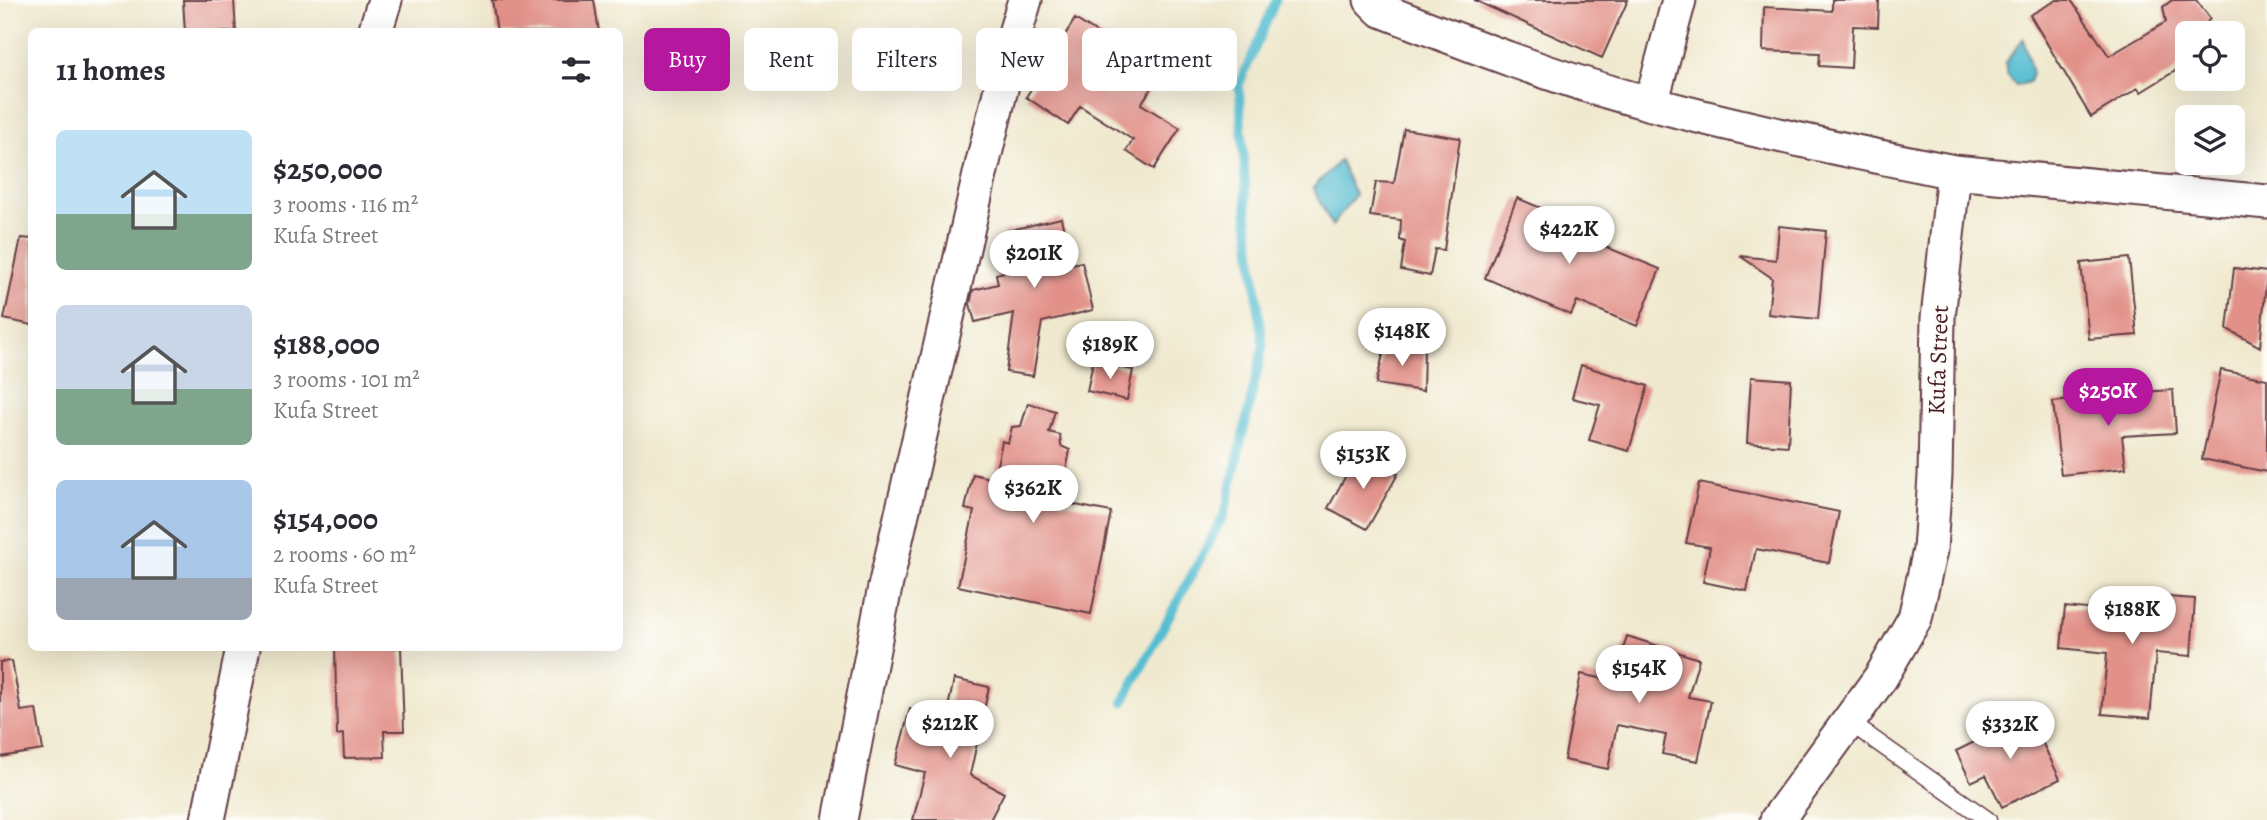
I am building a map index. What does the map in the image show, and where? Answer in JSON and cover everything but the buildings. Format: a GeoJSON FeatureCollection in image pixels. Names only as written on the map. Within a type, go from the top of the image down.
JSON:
{"type":"FeatureCollection","features":[{"type":"Feature","properties":{"kind":"street"},"geometry":{"type":"LineString","coordinates":[[376,28],[385,0]]}},
{"type":"Feature","properties":{"kind":"street"},"geometry":{"type":"LineString","coordinates":[[840,820],[885,587],[985,153],[1025,0]]}},
{"type":"Feature","properties":{"kind":"street"},"geometry":{"type":"LineString","coordinates":[[1371,0],[1381,10],[1521,64],[1651,104],[1853,153],[1954,172],[2267,202]]}},
{"type":"Feature","properties":{"kind":"street"},"geometry":{"type":"LineString","coordinates":[[1651,104],[1679,0]]}},
{"type":"Feature","properties":{"kind":"street","name":"Kufa Street"},"geometry":{"type":"LineString","coordinates":[[1777,820],[1881,677],[1915,618],[1930,550],[1935,476],[1938,318],[1954,172]]}},
{"type":"Feature","properties":{"kind":"street"},"geometry":{"type":"LineString","coordinates":[[208,820],[242,651]]}},
{"type":"Feature","properties":{"kind":"lane"},"geometry":{"type":"LineString","coordinates":[[1849,722],[1988,820]]}},
{"type":"Feature","properties":{"kind":"water"},"geometry":{"type":"Polygon","coordinates":[[[2023,39],[2032,73],[2029,82],[2016,86],[2007,74],[2005,63],[2023,39]]]}},
{"type":"Feature","properties":{"kind":"water"},"geometry":{"type":"Polygon","coordinates":[[[1340,160],[1355,195],[1332,226],[1313,188],[1340,160]]]}},
{"type":"Feature","properties":{"kind":"waterway"},"geometry":{"type":"LineString","coordinates":[[1123,702],[1225,513],[1263,346],[1247,213],[1239,85],[1276,0]]}}]}
